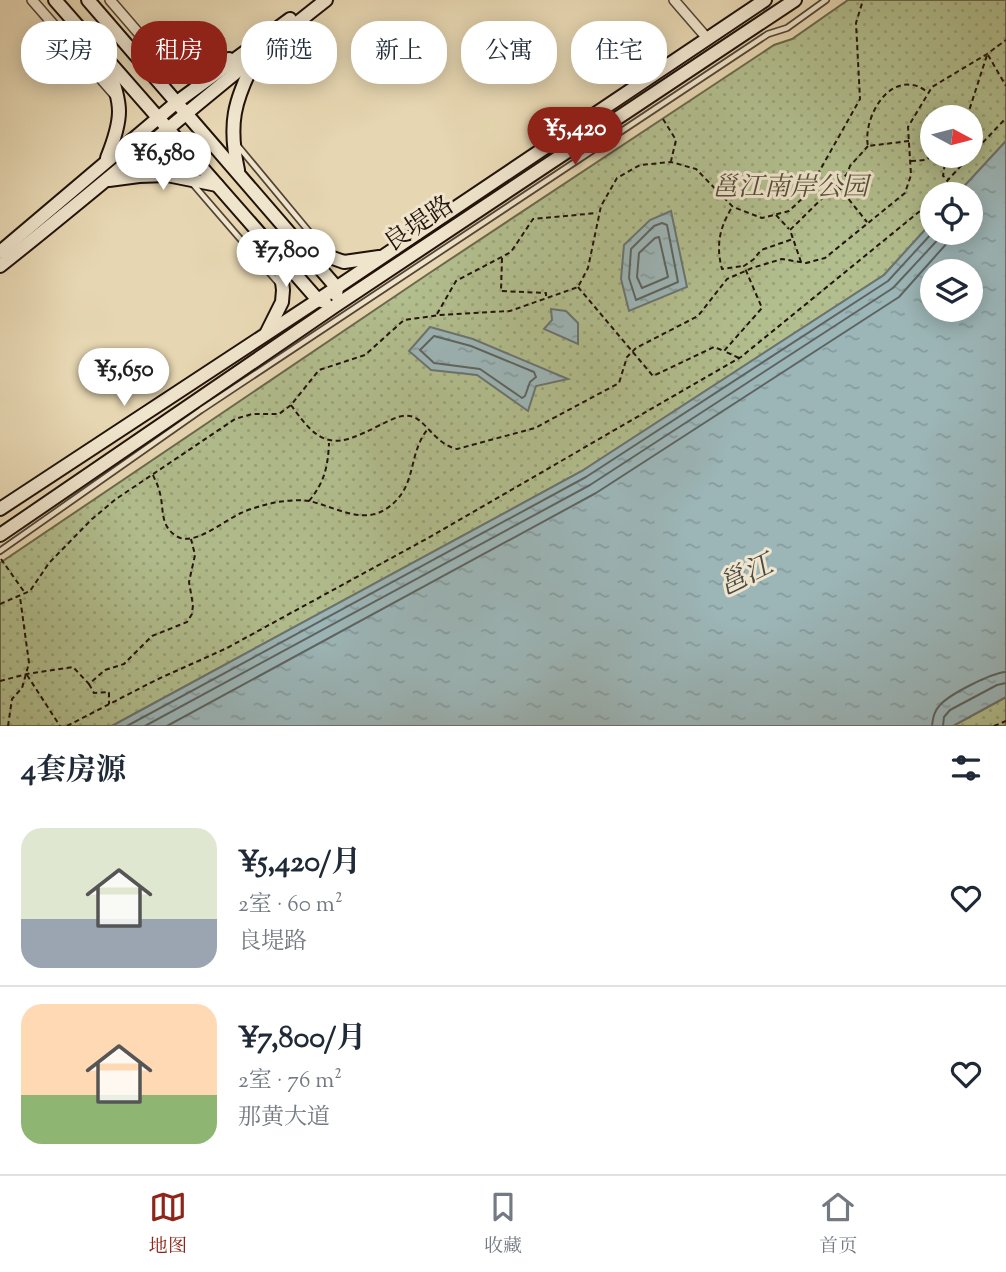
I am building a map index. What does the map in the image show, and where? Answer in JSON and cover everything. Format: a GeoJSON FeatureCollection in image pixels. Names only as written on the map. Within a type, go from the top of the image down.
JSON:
{"type":"FeatureCollection","features":[{"type":"Feature","properties":{"kind":"main road"},"geometry":{"type":"LineString","coordinates":[[55,0],[73,21]]}},
{"type":"Feature","properties":{"kind":"main road"},"geometry":{"type":"LineString","coordinates":[[88,0],[131,49]]}},
{"type":"Feature","properties":{"kind":"main road"},"geometry":{"type":"LineString","coordinates":[[0,252],[106,162],[162,123],[236,58],[316,0]]}},
{"type":"Feature","properties":{"kind":"main road"},"geometry":{"type":"LineString","coordinates":[[300,21],[326,0]]}},
{"type":"Feature","properties":{"kind":"main road","name":"良堤路"},"geometry":{"type":"LineString","coordinates":[[3,504],[337,288],[706,37],[765,0]]}},
{"type":"Feature","properties":{"kind":"main road","name":"良堤路"},"geometry":{"type":"LineString","coordinates":[[0,535],[335,306],[794,0]]}},
{"type":"Feature","properties":{"kind":"main road"},"geometry":{"type":"LineString","coordinates":[[227,60],[236,58]]}},
{"type":"Feature","properties":{"kind":"main road"},"geometry":{"type":"LineString","coordinates":[[181,107],[241,66]]}},
{"type":"Feature","properties":{"kind":"main road"},"geometry":{"type":"LineString","coordinates":[[117,71],[318,300],[335,306],[337,288],[161,84]]}},
{"type":"Feature","properties":{"kind":"main road"},"geometry":{"type":"LineString","coordinates":[[106,162],[121,122],[115,84]]}},
{"type":"Feature","properties":{"kind":"main road"},"geometry":{"type":"LineString","coordinates":[[239,174],[232,119],[242,84]]}},
{"type":"Feature","properties":{"kind":"main road"},"geometry":{"type":"LineString","coordinates":[[0,267],[109,180],[162,123]]}},
{"type":"Feature","properties":{"kind":"main road"},"geometry":{"type":"LineString","coordinates":[[109,180],[167,175],[217,185]]}},
{"type":"Feature","properties":{"kind":"main road"},"geometry":{"type":"LineString","coordinates":[[302,247],[344,262],[383,257]]}},
{"type":"Feature","properties":{"kind":"main road"},"geometry":{"type":"LineString","coordinates":[[265,335],[282,302],[279,256]]}},
{"type":"Feature","properties":{"kind":"street"},"geometry":{"type":"LineString","coordinates":[[32,0],[118,99]]}},
{"type":"Feature","properties":{"kind":"street"},"geometry":{"type":"LineString","coordinates":[[110,0],[131,24]]}},
{"type":"Feature","properties":{"kind":"street"},"geometry":{"type":"LineString","coordinates":[[674,0],[706,37]]}},
{"type":"Feature","properties":{"kind":"lane"},"geometry":{"type":"LineString","coordinates":[[0,551],[201,410],[757,41],[787,28],[826,0]]}},
{"type":"Feature","properties":{"kind":"lane"},"geometry":{"type":"LineString","coordinates":[[233,140],[331,258]]}},
{"type":"Feature","properties":{"kind":"lane"},"geometry":{"type":"LineString","coordinates":[[189,180],[283,290]]}},
{"type":"Feature","properties":{"kind":"path"},"geometry":{"type":"LineString","coordinates":[[0,604],[25,593],[39,581],[49,563],[92,519],[153,474],[235,419],[252,414],[279,414],[291,405],[319,370],[365,355],[404,320],[437,315],[510,311],[578,286],[588,268],[601,206],[617,178],[640,165],[671,162],[696,169],[733,207],[762,218],[789,211],[806,195],[860,99],[856,23],[863,0]]}},
{"type":"Feature","properties":{"kind":"path"},"geometry":{"type":"LineString","coordinates":[[291,405],[317,437],[329,442],[369,431],[399,416],[408,415],[416,418],[447,447],[457,449],[519,434],[549,421],[620,383],[627,357],[632,352],[654,337],[698,316],[727,279],[782,259],[802,262],[825,258],[905,193],[911,175],[908,127],[932,87],[1006,40]]}},
{"type":"Feature","properties":{"kind":"path"},"geometry":{"type":"LineString","coordinates":[[987,54],[1006,86]]}},
{"type":"Feature","properties":{"kind":"path"},"geometry":{"type":"LineString","coordinates":[[971,105],[987,54]]}},
{"type":"Feature","properties":{"kind":"path"},"geometry":{"type":"LineString","coordinates":[[868,146],[866,136],[871,117],[884,96],[895,87],[911,84],[929,92]]}},
{"type":"Feature","properties":{"kind":"path"},"geometry":{"type":"LineString","coordinates":[[984,141],[1006,118]]}},
{"type":"Feature","properties":{"kind":"path"},"geometry":{"type":"LineString","coordinates":[[663,119],[676,140],[671,162]]}},
{"type":"Feature","properties":{"kind":"path"},"geometry":{"type":"LineString","coordinates":[[790,230],[837,185],[868,146],[909,141]]}},
{"type":"Feature","properties":{"kind":"path"},"geometry":{"type":"LineString","coordinates":[[910,161],[920,160]]}},
{"type":"Feature","properties":{"kind":"path"},"geometry":{"type":"LineString","coordinates":[[944,168],[943,176],[948,179]]}},
{"type":"Feature","properties":{"kind":"path"},"geometry":{"type":"LineString","coordinates":[[945,182],[959,168]]}},
{"type":"Feature","properties":{"kind":"path"},"geometry":{"type":"LineString","coordinates":[[837,185],[868,223]]}},
{"type":"Feature","properties":{"kind":"path"},"geometry":{"type":"LineString","coordinates":[[733,207],[726,218],[717,251],[722,269],[744,266],[761,250],[793,239]]}},
{"type":"Feature","properties":{"kind":"path"},"geometry":{"type":"LineString","coordinates":[[67,726],[156,680],[227,648],[428,538],[740,358],[920,211]]}},
{"type":"Feature","properties":{"kind":"path"},"geometry":{"type":"LineString","coordinates":[[437,315],[456,281],[511,252],[533,219],[599,212]]}},
{"type":"Feature","properties":{"kind":"path"},"geometry":{"type":"LineString","coordinates":[[775,215],[790,230],[802,262]]}},
{"type":"Feature","properties":{"kind":"path"},"geometry":{"type":"LineString","coordinates":[[502,257],[501,291],[546,293],[546,298]]}},
{"type":"Feature","properties":{"kind":"path"},"geometry":{"type":"LineString","coordinates":[[724,351],[762,308],[744,266]]}},
{"type":"Feature","properties":{"kind":"path"},"geometry":{"type":"LineString","coordinates":[[578,286],[653,376],[714,347],[740,358]]}},
{"type":"Feature","properties":{"kind":"path"},"geometry":{"type":"LineString","coordinates":[[153,474],[160,491],[162,517],[167,529],[180,538],[191,539],[260,505],[288,500],[309,501],[342,513],[361,515],[383,511],[398,500],[410,480],[417,451],[427,430]]}},
{"type":"Feature","properties":{"kind":"path"},"geometry":{"type":"LineString","coordinates":[[309,501],[320,488],[326,474],[329,442]]}},
{"type":"Feature","properties":{"kind":"path"},"geometry":{"type":"LineString","coordinates":[[89,684],[105,670],[124,664],[152,636],[183,626],[187,622],[193,605],[190,582],[195,555],[191,539]]}},
{"type":"Feature","properties":{"kind":"path"},"geometry":{"type":"LineString","coordinates":[[0,558],[25,593]]}},
{"type":"Feature","properties":{"kind":"path"},"geometry":{"type":"LineString","coordinates":[[8,726],[12,699],[22,688],[27,674],[28,650],[20,596]]}},
{"type":"Feature","properties":{"kind":"path"},"geometry":{"type":"LineString","coordinates":[[0,681],[73,667],[94,693],[109,692],[109,704]]}},
{"type":"Feature","properties":{"kind":"path"},"geometry":{"type":"LineString","coordinates":[[27,674],[60,726]]}},
{"type":"Feature","properties":{"kind":"path"},"geometry":{"type":"LineString","coordinates":[[994,726],[1006,720]]}},
{"type":"Feature","properties":{"kind":"green space","name":"邕江南岸公园"},"geometry":{"type":"Polygon","coordinates":[[[848,0],[1006,0],[1006,141],[984,165],[984,105],[920,105],[920,168],[981,168],[968,182],[920,182],[920,235],[884,275],[582,471],[112,726],[0,726],[0,563],[428,274],[774,45],[792,39],[848,0]]]}},
{"type":"Feature","properties":{"kind":"green space"},"geometry":{"type":"Polygon","coordinates":[[[1006,697],[1006,726],[953,726],[1006,697]]]}},
{"type":"Feature","properties":{"kind":"water","name":"邕江"},"geometry":{"type":"Polygon","coordinates":[[[1006,141],[1006,697],[953,726],[112,726],[582,471],[884,275],[920,235],[920,245],[983,245],[983,182],[968,182],[984,168],[1006,141]]]}},
{"type":"Feature","properties":{"kind":"water"},"geometry":{"type":"Polygon","coordinates":[[[671,211],[687,287],[629,311],[621,279],[624,245],[650,220],[671,211]]]}},
{"type":"Feature","properties":{"kind":"water"},"geometry":{"type":"Polygon","coordinates":[[[551,309],[566,311],[578,323],[578,344],[544,329],[552,320],[551,309]]]}},
{"type":"Feature","properties":{"kind":"water"},"geometry":{"type":"Polygon","coordinates":[[[430,327],[473,339],[568,379],[536,386],[528,411],[477,375],[431,370],[409,351],[430,327]]]}}]}
